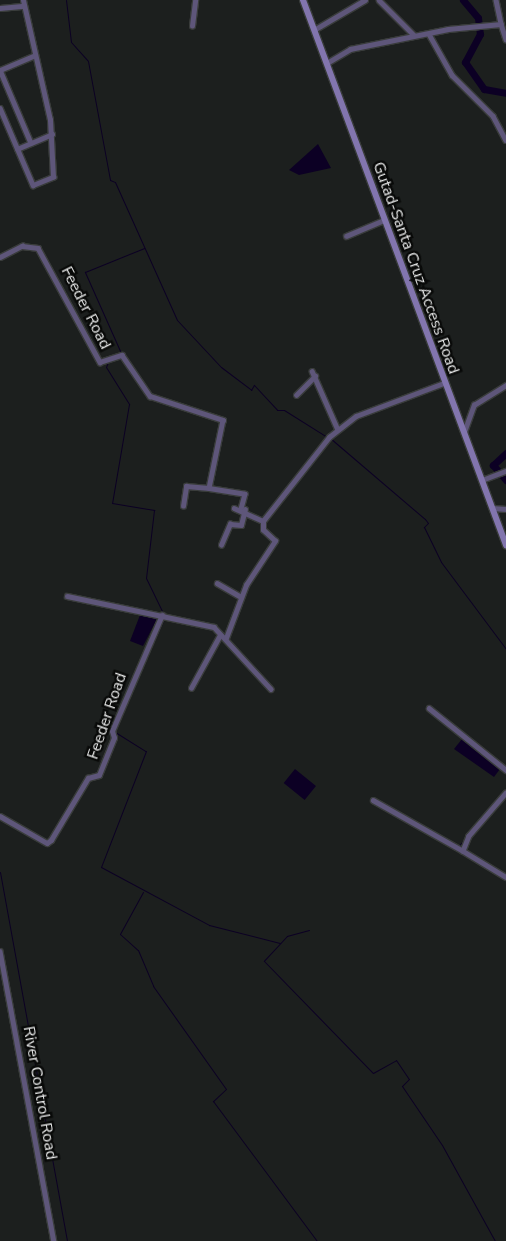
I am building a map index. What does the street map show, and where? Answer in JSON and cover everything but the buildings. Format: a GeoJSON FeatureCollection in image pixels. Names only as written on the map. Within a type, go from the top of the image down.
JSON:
{"type":"FeatureCollection","features":[{"type":"Feature","properties":{"kind":"main road","name":"Gutad-Santa Cruz Access Road"},"geometry":{"type":"LineString","coordinates":[[303,0],[444,383],[506,545]]}},
{"type":"Feature","properties":{"kind":"street"},"geometry":{"type":"LineString","coordinates":[[0,108],[33,185],[56,172],[52,134],[24,0]]}},
{"type":"Feature","properties":{"kind":"street"},"geometry":{"type":"LineString","coordinates":[[192,26],[195,0]]}},
{"type":"Feature","properties":{"kind":"street"},"geometry":{"type":"LineString","coordinates":[[314,30],[365,0]]}},
{"type":"Feature","properties":{"kind":"street"},"geometry":{"type":"LineString","coordinates":[[379,0],[414,35]]}},
{"type":"Feature","properties":{"kind":"street"},"geometry":{"type":"LineString","coordinates":[[496,0],[500,24],[506,39]]}},
{"type":"Feature","properties":{"kind":"street"},"geometry":{"type":"LineString","coordinates":[[0,8],[24,6]]}},
{"type":"Feature","properties":{"kind":"street"},"geometry":{"type":"LineString","coordinates":[[326,64],[350,49],[414,35],[500,24]]}},
{"type":"Feature","properties":{"kind":"street"},"geometry":{"type":"LineString","coordinates":[[429,34],[452,75],[493,116],[506,140]]}},
{"type":"Feature","properties":{"kind":"street"},"geometry":{"type":"LineString","coordinates":[[31,143],[0,70],[35,55]]}},
{"type":"Feature","properties":{"kind":"street"},"geometry":{"type":"LineString","coordinates":[[17,149],[52,134]]}},
{"type":"Feature","properties":{"kind":"street"},"geometry":{"type":"LineString","coordinates":[[346,236],[384,220]]}},
{"type":"Feature","properties":{"kind":"street","name":"Feeder Road"},"geometry":{"type":"LineString","coordinates":[[0,257],[22,246],[38,248],[100,362],[122,355],[150,396],[223,420],[210,488]]}},
{"type":"Feature","properties":{"kind":"street"},"geometry":{"type":"LineString","coordinates":[[296,395],[313,373],[338,430]]}},
{"type":"Feature","properties":{"kind":"street"},"geometry":{"type":"LineString","coordinates":[[226,638],[242,597],[275,541],[263,530],[263,521],[338,430],[356,416],[444,383]]}},
{"type":"Feature","properties":{"kind":"street"},"geometry":{"type":"LineString","coordinates":[[464,433],[474,405],[506,385]]}},
{"type":"Feature","properties":{"kind":"street"},"geometry":{"type":"LineString","coordinates":[[482,480],[506,472]]}},
{"type":"Feature","properties":{"kind":"street"},"geometry":{"type":"LineString","coordinates":[[183,506],[186,486],[245,494],[241,524],[230,524],[221,545]]}},
{"type":"Feature","properties":{"kind":"street"},"geometry":{"type":"LineString","coordinates":[[234,508],[243,509],[263,521]]}},
{"type":"Feature","properties":{"kind":"street"},"geometry":{"type":"LineString","coordinates":[[492,508],[506,509]]}},
{"type":"Feature","properties":{"kind":"street"},"geometry":{"type":"LineString","coordinates":[[217,583],[242,597]]}},
{"type":"Feature","properties":{"kind":"street"},"geometry":{"type":"LineString","coordinates":[[67,596],[211,626],[226,638],[271,689]]}},
{"type":"Feature","properties":{"kind":"street","name":"Feeder Road"},"geometry":{"type":"LineString","coordinates":[[0,816],[38,838],[51,840],[88,778],[99,776],[114,738],[112,731],[164,615]]}},
{"type":"Feature","properties":{"kind":"street"},"geometry":{"type":"LineString","coordinates":[[191,688],[220,635]]}},
{"type":"Feature","properties":{"kind":"street"},"geometry":{"type":"LineString","coordinates":[[429,708],[506,770]]}},
{"type":"Feature","properties":{"kind":"street"},"geometry":{"type":"LineString","coordinates":[[463,851],[469,836],[506,793]]}},
{"type":"Feature","properties":{"kind":"street"},"geometry":{"type":"LineString","coordinates":[[373,800],[506,877]]}},
{"type":"Feature","properties":{"kind":"street","name":"River Control Road"},"geometry":{"type":"LineString","coordinates":[[0,951],[54,1241]]}},
{"type":"Feature","properties":{"kind":"shaded area"},"geometry":{"type":"Polygon","coordinates":[[[318,144],[331,168],[299,175],[289,170],[318,144]]]}},
{"type":"Feature","properties":{"kind":"shaded area"},"geometry":{"type":"Polygon","coordinates":[[[140,615],[158,617],[143,646],[130,641],[140,615]]]}},
{"type":"Feature","properties":{"kind":"shaded area"},"geometry":{"type":"Polygon","coordinates":[[[462,739],[500,769],[494,777],[454,749],[462,739]]]}},
{"type":"Feature","properties":{"kind":"shaded area"},"geometry":{"type":"Polygon","coordinates":[[[295,769],[316,786],[305,800],[284,783],[295,769]]]}},
{"type":"Feature","properties":{"kind":"waterway"},"geometry":{"type":"LineString","coordinates":[[66,0],[71,42],[88,61],[110,180],[115,182],[177,320],[221,367],[251,390],[254,385],[277,410],[284,410],[327,437]]}},
{"type":"Feature","properties":{"kind":"waterway"},"geometry":{"type":"LineString","coordinates":[[463,0],[478,18],[480,34],[465,62],[484,89],[506,93]]}},
{"type":"Feature","properties":{"kind":"waterway"},"geometry":{"type":"LineString","coordinates":[[121,353],[85,272],[144,248]]}},
{"type":"Feature","properties":{"kind":"waterway"},"geometry":{"type":"LineString","coordinates":[[108,362],[106,367],[129,404],[112,503],[154,510],[146,578],[164,615]]}},
{"type":"Feature","properties":{"kind":"waterway"},"geometry":{"type":"LineString","coordinates":[[330,438],[425,519],[428,523],[424,527],[441,562],[506,649]]}},
{"type":"Feature","properties":{"kind":"waterway"},"geometry":{"type":"LineString","coordinates":[[506,453],[493,465],[506,480]]}},
{"type":"Feature","properties":{"kind":"waterway"},"geometry":{"type":"LineString","coordinates":[[145,661],[164,619]]}},
{"type":"Feature","properties":{"kind":"waterway"},"geometry":{"type":"LineString","coordinates":[[115,732],[146,751],[101,867],[209,925],[280,943]]}},
{"type":"Feature","properties":{"kind":"waterway"},"geometry":{"type":"LineString","coordinates":[[458,847],[502,793]]}},
{"type":"Feature","properties":{"kind":"waterway"},"geometry":{"type":"LineString","coordinates":[[0,872],[67,1241]]}},
{"type":"Feature","properties":{"kind":"waterway"},"geometry":{"type":"LineString","coordinates":[[143,892],[120,934],[138,950],[153,986],[226,1089],[213,1101],[317,1241]]}},
{"type":"Feature","properties":{"kind":"waterway"},"geometry":{"type":"LineString","coordinates":[[309,930],[287,936],[264,961],[373,1073],[396,1060],[409,1079],[402,1086],[442,1145],[495,1241]]}}]}
